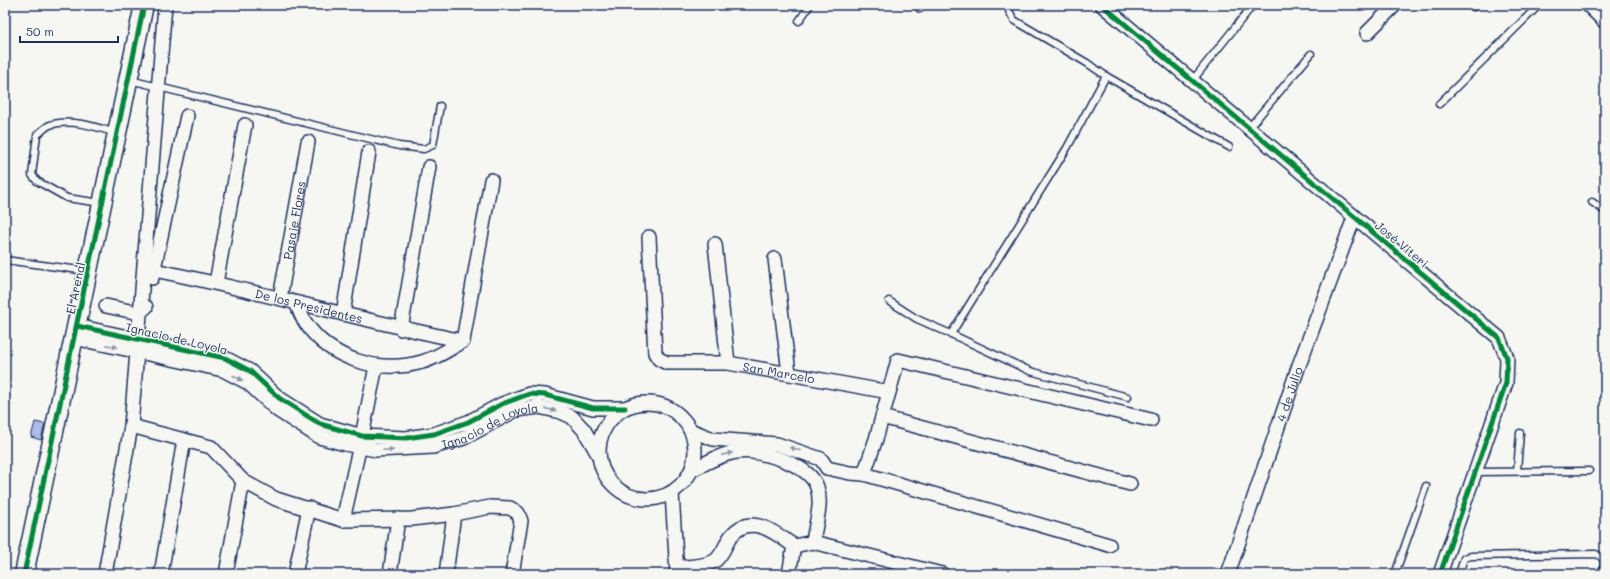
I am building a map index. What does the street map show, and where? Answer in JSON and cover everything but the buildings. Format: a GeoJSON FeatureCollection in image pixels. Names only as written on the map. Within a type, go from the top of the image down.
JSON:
{"type":"FeatureCollection","features":[{"type":"Feature","properties":{"kind":"street","name":"El Arenal"},"geometry":{"type":"LineString","coordinates":[[24,574],[144,5]]}},
{"type":"Feature","properties":{"kind":"street"},"geometry":{"type":"LineString","coordinates":[[105,574],[131,426],[165,5]]}},
{"type":"Feature","properties":{"kind":"street","name":"José Viteri"},"geometry":{"type":"LineString","coordinates":[[1102,5],[1354,218],[1499,338],[1507,358],[1506,383],[1440,574]]}},
{"type":"Feature","properties":{"kind":"street"},"geometry":{"type":"LineString","coordinates":[[1367,33],[1395,5]]}},
{"type":"Feature","properties":{"kind":"street"},"geometry":{"type":"LineString","coordinates":[[1588,5],[1605,22]]}},
{"type":"Feature","properties":{"kind":"street"},"geometry":{"type":"LineString","coordinates":[[106,306],[138,313],[145,309],[187,116]]}},
{"type":"Feature","properties":{"kind":"street"},"geometry":{"type":"LineString","coordinates":[[216,282],[245,125]]}},
{"type":"Feature","properties":{"kind":"street","name":"Pasaje Flores"},"geometry":{"type":"LineString","coordinates":[[280,298],[308,142]]}},
{"type":"Feature","properties":{"kind":"street"},"geometry":{"type":"LineString","coordinates":[[342,314],[369,152]]}},
{"type":"Feature","properties":{"kind":"street"},"geometry":{"type":"LineString","coordinates":[[401,328],[429,167]]}},
{"type":"Feature","properties":{"kind":"street"},"geometry":{"type":"LineString","coordinates":[[296,302],[305,322],[318,338],[334,351],[354,360],[376,366],[396,367],[423,362],[444,353],[463,341],[491,180]]}},
{"type":"Feature","properties":{"kind":"street","name":"4 de Julio"},"geometry":{"type":"LineString","coordinates":[[1230,571],[1298,368],[1354,218]]}},
{"type":"Feature","properties":{"kind":"street","name":"San Marcelo"},"geometry":{"type":"LineString","coordinates":[[649,237],[656,353],[659,358],[667,363],[728,363],[889,392]]}},
{"type":"Feature","properties":{"kind":"street"},"geometry":{"type":"LineString","coordinates":[[715,244],[728,363]]}},
{"type":"Feature","properties":{"kind":"street"},"geometry":{"type":"LineString","coordinates":[[775,259],[789,373]]}},
{"type":"Feature","properties":{"kind":"street","name":"De los Presidentes"},"geometry":{"type":"LineString","coordinates":[[154,270],[216,282],[342,314],[463,341]]}},
{"type":"Feature","properties":{"kind":"street","name":"Ignacio de Loyola"},"geometry":{"type":"LineString","coordinates":[[75,332],[225,358],[250,371],[275,402],[320,424],[361,441],[376,450],[433,447],[472,434],[516,410],[525,408],[550,409],[572,417],[584,430],[599,456]]}},
{"type":"Feature","properties":{"kind":"street"},"geometry":{"type":"LineString","coordinates":[[864,474],[898,360],[1151,420]]}},
{"type":"Feature","properties":{"kind":"street"},"geometry":{"type":"LineString","coordinates":[[343,520],[376,366]]}},
{"type":"Feature","properties":{"kind":"street","name":"Ignacio de Loyola"},"geometry":{"type":"LineString","coordinates":[[361,441],[406,438],[434,434],[468,422],[502,404],[529,394],[545,395],[593,408],[625,408]]}},
{"type":"Feature","properties":{"kind":"street"},"geometry":{"type":"LineString","coordinates":[[640,404],[655,404],[669,409],[681,418],[690,430],[695,444],[695,457],[692,470],[684,483],[672,493],[657,499],[641,499],[625,494],[612,485],[603,471],[599,456],[601,435],[613,417],[625,408],[640,404]]}},
{"type":"Feature","properties":{"kind":"street"},"geometry":{"type":"LineString","coordinates":[[882,417],[1130,484]]}},
{"type":"Feature","properties":{"kind":"street"},"geometry":{"type":"LineString","coordinates":[[468,422],[472,434]]}},
{"type":"Feature","properties":{"kind":"street"},"geometry":{"type":"LineString","coordinates":[[131,426],[211,447],[243,481],[276,498],[343,520],[398,519],[454,514],[490,507],[510,508],[518,513],[521,521],[512,574]]}},
{"type":"Feature","properties":{"kind":"street"},"geometry":{"type":"LineString","coordinates":[[690,430],[713,439],[777,444],[821,459],[827,468],[850,473],[864,474],[1109,545]]}},
{"type":"Feature","properties":{"kind":"street"},"geometry":{"type":"LineString","coordinates":[[160,574],[184,440]]}},
{"type":"Feature","properties":{"kind":"street"},"geometry":{"type":"LineString","coordinates":[[692,470],[721,455],[738,452],[775,456],[794,465],[814,479],[818,489],[819,516],[815,524],[813,542]]}},
{"type":"Feature","properties":{"kind":"street"},"geometry":{"type":"LineString","coordinates":[[814,479],[820,478],[827,468]]}},
{"type":"Feature","properties":{"kind":"street"},"geometry":{"type":"LineString","coordinates":[[226,574],[243,481]]}},
{"type":"Feature","properties":{"kind":"street"},"geometry":{"type":"LineString","coordinates":[[672,493],[677,571],[708,563],[717,559],[732,535],[745,526],[755,525],[768,528],[794,546],[813,542],[942,574]]}},
{"type":"Feature","properties":{"kind":"street"},"geometry":{"type":"LineString","coordinates":[[295,574],[309,508]]}},
{"type":"Feature","properties":{"kind":"street"},"geometry":{"type":"LineString","coordinates":[[446,574],[454,514]]}},
{"type":"Feature","properties":{"kind":"street"},"geometry":{"type":"LineString","coordinates":[[390,574],[398,519]]}},
{"type":"Feature","properties":{"kind":"street"},"geometry":{"type":"LineString","coordinates":[[789,574],[794,546]]}},
{"type":"Feature","properties":{"kind":"lane"},"geometry":{"type":"LineString","coordinates":[[799,21],[810,5]]}},
{"type":"Feature","properties":{"kind":"lane"},"geometry":{"type":"LineString","coordinates":[[1010,5],[1009,11],[1014,20],[1229,148]]}},
{"type":"Feature","properties":{"kind":"lane"},"geometry":{"type":"LineString","coordinates":[[1192,81],[1253,5]]}},
{"type":"Feature","properties":{"kind":"lane"},"geometry":{"type":"LineString","coordinates":[[1439,104],[1539,5]]}},
{"type":"Feature","properties":{"kind":"lane"},"geometry":{"type":"LineString","coordinates":[[1248,129],[1311,54]]}},
{"type":"Feature","properties":{"kind":"lane"},"geometry":{"type":"LineString","coordinates":[[951,334],[1067,148],[1106,76]]}},
{"type":"Feature","properties":{"kind":"lane"},"geometry":{"type":"LineString","coordinates":[[128,80],[399,146],[424,150],[433,145],[440,106]]}},
{"type":"Feature","properties":{"kind":"lane"},"geometry":{"type":"LineString","coordinates":[[102,203],[67,198],[37,181],[32,175],[37,135],[49,125],[65,122],[95,126],[117,134]]}},
{"type":"Feature","properties":{"kind":"lane"},"geometry":{"type":"LineString","coordinates":[[1592,202],[1605,211]]}},
{"type":"Feature","properties":{"kind":"lane"},"geometry":{"type":"LineString","coordinates":[[5,260],[88,271]]}},
{"type":"Feature","properties":{"kind":"lane"},"geometry":{"type":"LineString","coordinates":[[889,301],[917,319],[1030,372],[1128,397]]}},
{"type":"Feature","properties":{"kind":"lane"},"geometry":{"type":"LineString","coordinates":[[1517,471],[1520,433]]}},
{"type":"Feature","properties":{"kind":"lane"},"geometry":{"type":"LineString","coordinates":[[1475,472],[1589,470]]}},
{"type":"Feature","properties":{"kind":"lane"},"geometry":{"type":"LineString","coordinates":[[1395,574],[1426,486]]}},
{"type":"Feature","properties":{"kind":"lane"},"geometry":{"type":"LineString","coordinates":[[1460,574],[1464,558],[1471,556],[1596,554],[1603,558],[1605,562],[1602,574]]}},
{"type":"Feature","properties":{"kind":"cycle path"},"geometry":{"type":"LineString","coordinates":[[24,574],[144,5]]}},
{"type":"Feature","properties":{"kind":"cycle path"},"geometry":{"type":"LineString","coordinates":[[1102,5],[1499,338],[1507,358],[1506,383],[1440,574]]}},
{"type":"Feature","properties":{"kind":"cycle path"},"geometry":{"type":"LineString","coordinates":[[77,326],[225,358],[250,371],[279,398],[320,424],[362,436],[406,438],[434,434],[468,422],[502,404],[529,394],[545,395],[593,408],[625,408]]}}]}
